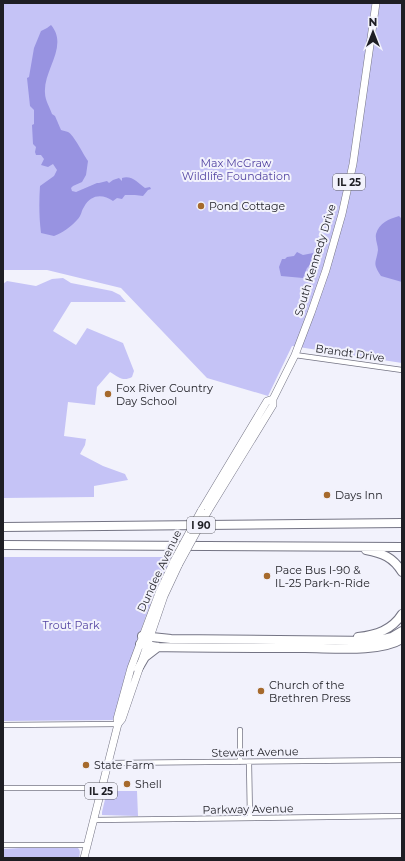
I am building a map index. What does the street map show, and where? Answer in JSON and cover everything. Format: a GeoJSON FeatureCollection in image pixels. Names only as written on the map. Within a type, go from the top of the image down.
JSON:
{"type":"FeatureCollection","features":[{"type":"Feature","properties":{"kind":"highway","name":"I 90"},"geometry":{"type":"LineString","coordinates":[[3,527],[401,523]]}},
{"type":"Feature","properties":{"kind":"highway","name":"I 90"},"geometry":{"type":"LineString","coordinates":[[3,545],[402,547]]}},
{"type":"Feature","properties":{"kind":"highway"},"geometry":{"type":"LineString","coordinates":[[337,547],[370,551],[385,555],[394,561],[402,572]]}},
{"type":"Feature","properties":{"kind":"highway"},"geometry":{"type":"LineString","coordinates":[[293,640],[358,637],[373,634],[393,625],[402,614]]}},
{"type":"Feature","properties":{"kind":"highway"},"geometry":{"type":"LineString","coordinates":[[144,641],[170,639],[376,641],[392,637],[402,632]]}},
{"type":"Feature","properties":{"kind":"highway"},"geometry":{"type":"LineString","coordinates":[[144,641],[158,647],[347,648],[380,647],[402,640]]}},
{"type":"Feature","properties":{"kind":"highway"},"geometry":{"type":"LineString","coordinates":[[347,648],[380,651],[402,645]]}},
{"type":"Feature","properties":{"kind":"highway"},"geometry":{"type":"LineString","coordinates":[[138,669],[145,657],[158,647]]}},
{"type":"Feature","properties":{"kind":"main road","name":"South Kennedy Drive"},"geometry":{"type":"LineString","coordinates":[[295,355],[326,270],[342,214],[353,164],[376,3]]}},
{"type":"Feature","properties":{"kind":"main road","name":"Dundee Avenue"},"geometry":{"type":"LineString","coordinates":[[84,858],[118,724],[117,719],[131,668],[164,596],[176,562],[205,511],[273,405],[273,399],[295,355]]}},
{"type":"Feature","properties":{"kind":"main road","name":"Dundee Avenue"},"geometry":{"type":"LineString","coordinates":[[118,724],[122,719],[138,669],[144,641]]}},
{"type":"Feature","properties":{"kind":"street","name":"Brandt Drive"},"geometry":{"type":"LineString","coordinates":[[295,355],[402,370]]}},
{"type":"Feature","properties":{"kind":"street"},"geometry":{"type":"LineString","coordinates":[[3,725],[118,724]]}},
{"type":"Feature","properties":{"kind":"street"},"geometry":{"type":"LineString","coordinates":[[240,730],[240,762]]}},
{"type":"Feature","properties":{"kind":"street","name":"Stewart Avenue"},"geometry":{"type":"LineString","coordinates":[[108,763],[402,760]]}},
{"type":"Feature","properties":{"kind":"street"},"geometry":{"type":"LineString","coordinates":[[249,762],[250,818]]}},
{"type":"Feature","properties":{"kind":"street"},"geometry":{"type":"LineString","coordinates":[[3,788],[102,788]]}},
{"type":"Feature","properties":{"kind":"street","name":"Parkway Avenue"},"geometry":{"type":"LineString","coordinates":[[93,820],[402,816]]}},
{"type":"Feature","properties":{"kind":"street"},"geometry":{"type":"LineString","coordinates":[[3,845],[87,845]]}},
{"type":"Feature","properties":{"kind":"green space","name":"Max McGraw Wildlife Foundation"},"geometry":{"type":"Polygon","coordinates":[[[3,3],[402,3],[402,363],[292,346],[268,396],[207,378],[121,288],[47,270],[3,270],[3,3]]]}},
{"type":"Feature","properties":{"kind":"green space"},"geometry":{"type":"Polygon","coordinates":[[[63,278],[71,283],[112,291],[120,295],[126,302],[71,302],[53,331],[76,345],[87,328],[123,343],[134,371],[132,377],[123,379],[110,372],[97,387],[95,405],[68,402],[64,436],[86,439],[85,445],[80,454],[103,466],[125,474],[128,480],[94,486],[94,497],[3,498],[3,284],[7,281],[36,286],[52,279],[63,278]]]}},
{"type":"Feature","properties":{"kind":"green space","name":"Trout Park"},"geometry":{"type":"Polygon","coordinates":[[[3,557],[171,557],[148,610],[126,673],[115,720],[3,721],[3,557]]]}},
{"type":"Feature","properties":{"kind":"green space"},"geometry":{"type":"Polygon","coordinates":[[[107,791],[137,791],[138,816],[102,815],[107,791]]]}},
{"type":"Feature","properties":{"kind":"green space"},"geometry":{"type":"Polygon","coordinates":[[[76,847],[80,853],[79,858],[3,857],[3,849],[76,847]]]}},
{"type":"Feature","properties":{"kind":"shaded area"},"geometry":{"type":"Polygon","coordinates":[[[51,25],[56,33],[57,41],[54,58],[45,84],[46,98],[52,114],[55,116],[61,130],[70,134],[88,161],[86,175],[82,182],[71,188],[72,191],[76,192],[97,183],[107,181],[109,183],[119,178],[122,181],[122,178],[126,177],[135,180],[145,188],[150,187],[151,189],[148,190],[143,196],[125,195],[122,199],[117,198],[113,201],[105,197],[97,196],[87,203],[75,223],[66,230],[54,236],[41,233],[40,186],[54,176],[57,170],[53,164],[48,167],[41,165],[44,159],[41,155],[36,155],[35,152],[36,147],[33,144],[32,125],[34,124],[34,110],[30,106],[27,78],[29,77],[34,48],[41,31],[51,25]]]}},
{"type":"Feature","properties":{"kind":"shaded area"},"geometry":{"type":"Polygon","coordinates":[[[399,216],[402,219],[402,282],[381,276],[375,263],[378,250],[376,236],[377,230],[385,222],[399,216]]]}},
{"type":"Feature","properties":{"kind":"shaded area"},"geometry":{"type":"Polygon","coordinates":[[[297,252],[303,255],[313,253],[314,261],[307,268],[303,278],[281,276],[279,267],[282,259],[294,256],[297,252]]]}},
{"type":"Feature","properties":{"kind":"place","name":"Pond Cottage"},"geometry":{"type":"Point","coordinates":[201,206]}},
{"type":"Feature","properties":{"kind":"place","name":"Fox River Country Day School"},"geometry":{"type":"Point","coordinates":[108,394]}},
{"type":"Feature","properties":{"kind":"place","name":"Days Inn"},"geometry":{"type":"Point","coordinates":[327,495]}},
{"type":"Feature","properties":{"kind":"place","name":"Pace Bus I-90 & IL-25 Park-n-Ride"},"geometry":{"type":"Point","coordinates":[267,576]}},
{"type":"Feature","properties":{"kind":"place","name":"Church of the Brethren Press"},"geometry":{"type":"Point","coordinates":[261,691]}},
{"type":"Feature","properties":{"kind":"place","name":"State Farm"},"geometry":{"type":"Point","coordinates":[86,765]}},
{"type":"Feature","properties":{"kind":"place","name":"Shell"},"geometry":{"type":"Point","coordinates":[127,784]}}]}
